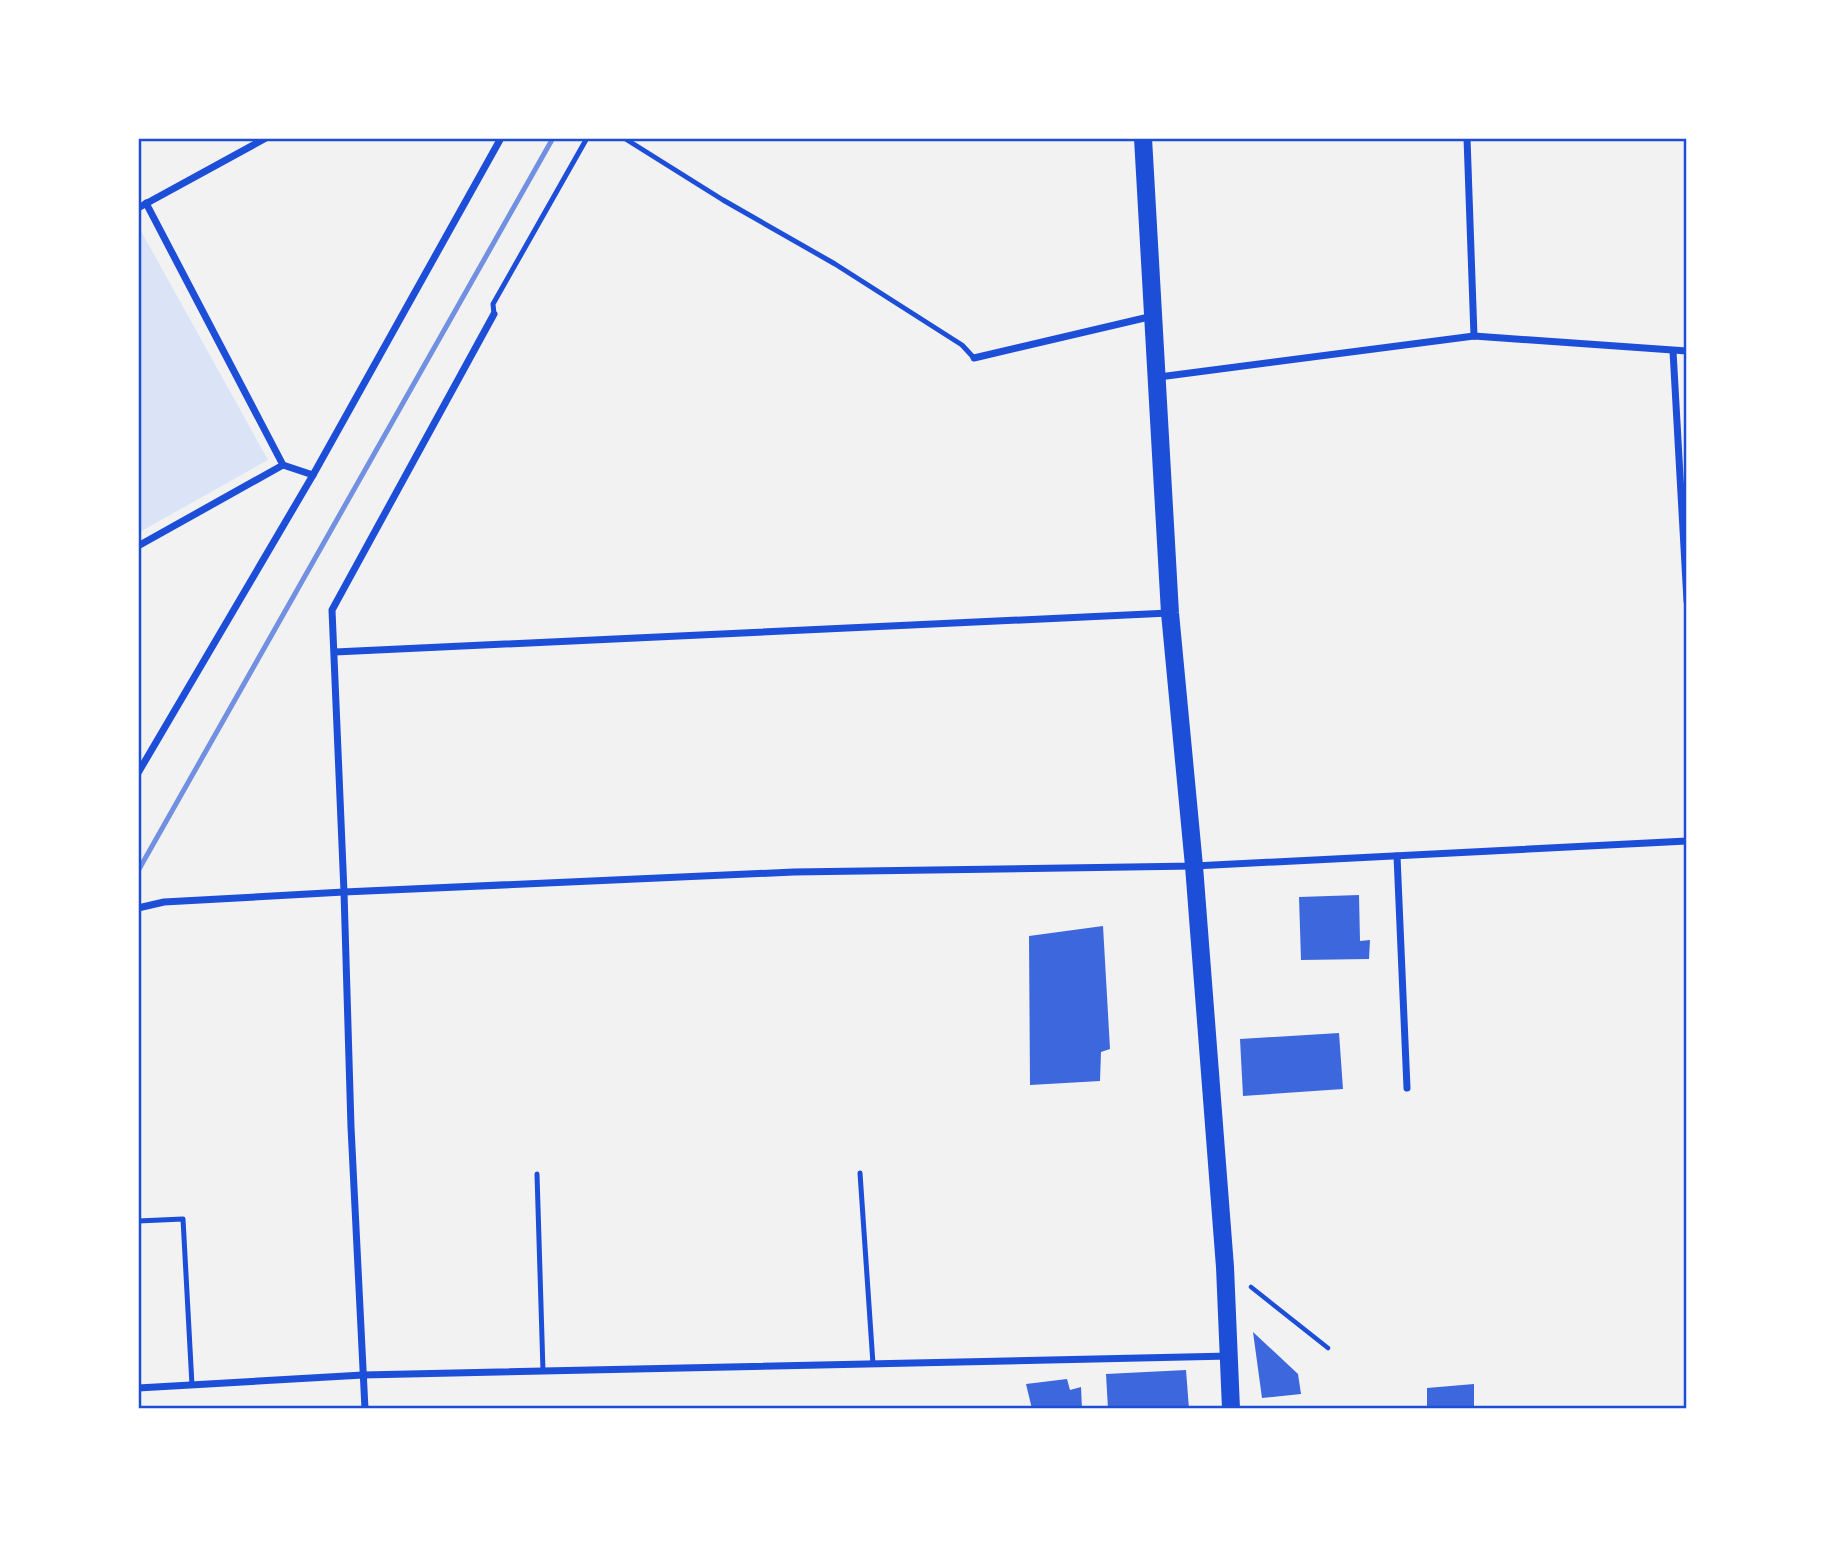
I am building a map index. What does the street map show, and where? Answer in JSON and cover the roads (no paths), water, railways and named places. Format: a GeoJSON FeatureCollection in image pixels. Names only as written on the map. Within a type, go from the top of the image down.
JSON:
{"type":"FeatureCollection","features":[{"type":"Feature","properties":{"kind":"main road"},"geometry":{"type":"LineString","coordinates":[[1143,138],[1170,613],[1194,866],[1225,1267],[1231,1409]]}},
{"type":"Feature","properties":{"kind":"street"},"geometry":{"type":"LineString","coordinates":[[138,208],[266,138]]}},
{"type":"Feature","properties":{"kind":"street"},"geometry":{"type":"LineString","coordinates":[[138,772],[313,475],[501,138]]}},
{"type":"Feature","properties":{"kind":"street"},"geometry":{"type":"LineString","coordinates":[[1467,138],[1474,336]]}},
{"type":"Feature","properties":{"kind":"street"},"geometry":{"type":"LineString","coordinates":[[146,203],[283,465],[313,475]]}},
{"type":"Feature","properties":{"kind":"street"},"geometry":{"type":"LineString","coordinates":[[365,1409],[351,1127],[332,610],[494,314]]}},
{"type":"Feature","properties":{"kind":"street"},"geometry":{"type":"LineString","coordinates":[[974,358],[1153,315]]}},
{"type":"Feature","properties":{"kind":"street"},"geometry":{"type":"LineString","coordinates":[[1156,377],[1474,336],[1687,351]]}},
{"type":"Feature","properties":{"kind":"street"},"geometry":{"type":"LineString","coordinates":[[1673,351],[1687,601]]}},
{"type":"Feature","properties":{"kind":"street"},"geometry":{"type":"LineString","coordinates":[[138,546],[283,465]]}},
{"type":"Feature","properties":{"kind":"street"},"geometry":{"type":"LineString","coordinates":[[335,652],[1170,613]]}},
{"type":"Feature","properties":{"kind":"street"},"geometry":{"type":"LineString","coordinates":[[138,908],[164,902],[344,892],[794,872],[1194,866],[1687,841]]}},
{"type":"Feature","properties":{"kind":"street"},"geometry":{"type":"LineString","coordinates":[[1397,856],[1408,1088]]}},
{"type":"Feature","properties":{"kind":"street"},"geometry":{"type":"LineString","coordinates":[[138,1388],[363,1375],[1230,1356]]}},
{"type":"Feature","properties":{"kind":"lane"},"geometry":{"type":"LineString","coordinates":[[494,314],[493,304],[587,138]]}},
{"type":"Feature","properties":{"kind":"lane"},"geometry":{"type":"LineString","coordinates":[[624,138],[723,200],[835,264],[962,345],[974,358]]}},
{"type":"Feature","properties":{"kind":"lane"},"geometry":{"type":"LineString","coordinates":[[860,1173],[873,1364]]}},
{"type":"Feature","properties":{"kind":"lane"},"geometry":{"type":"LineString","coordinates":[[537,1174],[543,1371]]}},
{"type":"Feature","properties":{"kind":"lane"},"geometry":{"type":"LineString","coordinates":[[138,1222],[183,1219],[192,1385]]}},
{"type":"Feature","properties":{"kind":"railway"},"geometry":{"type":"LineString","coordinates":[[138,871],[553,138]]}}]}
